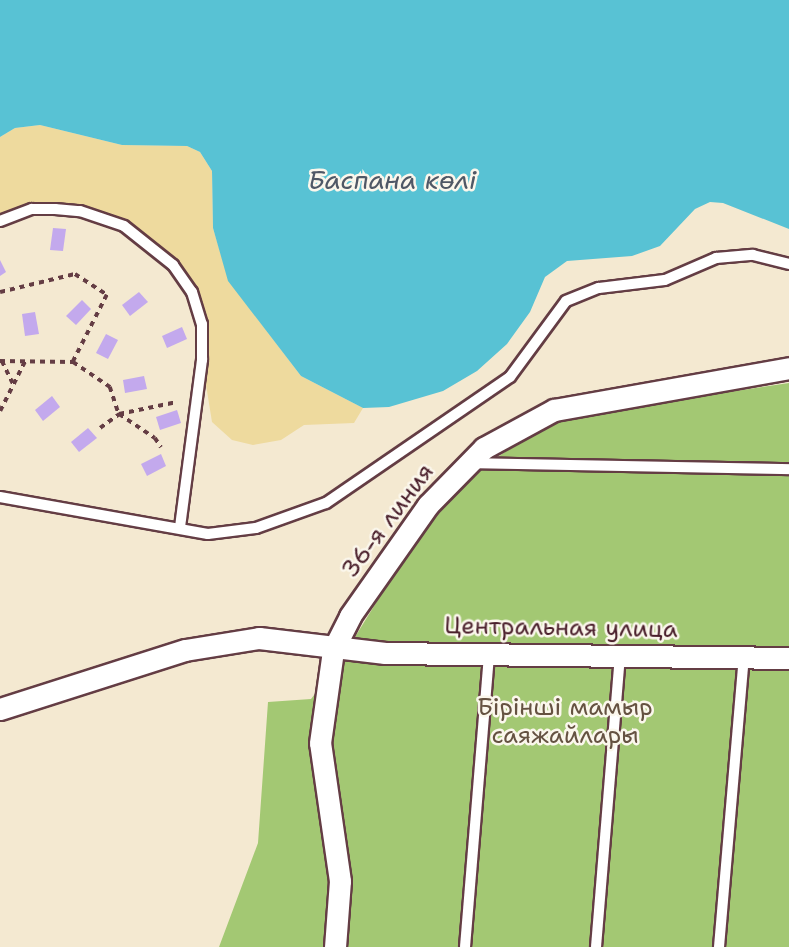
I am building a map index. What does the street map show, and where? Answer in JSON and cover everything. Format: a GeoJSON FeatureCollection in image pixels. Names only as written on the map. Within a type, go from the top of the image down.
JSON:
{"type":"FeatureCollection","features":[{"type":"Feature","properties":{"kind":"street","name":"36-я линия"},"geometry":{"type":"LineString","coordinates":[[335,947],[340,881],[320,743],[334,650],[350,616],[428,505],[484,448],[554,410],[597,406],[789,368]]}},
{"type":"Feature","properties":{"kind":"street","name":"Центральная улица"},"geometry":{"type":"LineString","coordinates":[[0,709],[185,650],[259,638],[334,650],[789,658]]}},
{"type":"Feature","properties":{"kind":"lane"},"geometry":{"type":"LineString","coordinates":[[0,221],[32,209],[55,209],[80,211],[124,226],[173,265],[192,292],[202,324],[202,360],[180,528]]}},
{"type":"Feature","properties":{"kind":"lane"},"geometry":{"type":"LineString","coordinates":[[0,496],[208,534],[256,528],[326,503],[510,377],[566,301],[599,288],[664,280],[716,258],[753,254],[789,264]]}},
{"type":"Feature","properties":{"kind":"lane"},"geometry":{"type":"LineString","coordinates":[[467,463],[789,469]]}},
{"type":"Feature","properties":{"kind":"lane"},"geometry":{"type":"LineString","coordinates":[[465,947],[489,652]]}},
{"type":"Feature","properties":{"kind":"lane"},"geometry":{"type":"LineString","coordinates":[[596,947],[620,654]]}},
{"type":"Feature","properties":{"kind":"lane"},"geometry":{"type":"LineString","coordinates":[[719,947],[744,657]]}},
{"type":"Feature","properties":{"kind":"path"},"geometry":{"type":"LineString","coordinates":[[0,292],[75,274],[107,295],[72,362]]}},
{"type":"Feature","properties":{"kind":"path"},"geometry":{"type":"LineString","coordinates":[[0,411],[26,359]]}},
{"type":"Feature","properties":{"kind":"path"},"geometry":{"type":"LineString","coordinates":[[14,386],[1,361],[26,359],[72,362],[110,387],[119,414],[155,438],[161,447]]}},
{"type":"Feature","properties":{"kind":"path"},"geometry":{"type":"LineString","coordinates":[[100,428],[119,414],[177,402]]}},
{"type":"Feature","properties":{"kind":"green space","name":"Бірінші мамыр саяжайлары"},"geometry":{"type":"Polygon","coordinates":[[[789,383],[789,947],[219,947],[258,843],[268,702],[311,699],[339,663],[419,533],[477,471],[556,418],[789,383]]]}},
{"type":"Feature","properties":{"kind":"sand"},"geometry":{"type":"Polygon","coordinates":[[[40,125],[122,145],[187,146],[200,152],[212,171],[213,228],[229,281],[301,376],[363,408],[354,423],[304,425],[281,440],[253,445],[232,440],[212,422],[202,360],[202,324],[192,292],[173,265],[124,226],[55,209],[0,221],[0,137],[15,128],[40,125]]]}},
{"type":"Feature","properties":{"kind":"water","name":"Баспана көлі"},"geometry":{"type":"Polygon","coordinates":[[[0,0],[789,0],[789,229],[723,203],[710,202],[695,209],[660,246],[632,256],[567,261],[545,277],[530,312],[507,344],[477,371],[443,391],[389,407],[363,408],[301,376],[228,281],[213,228],[212,171],[200,152],[187,146],[122,145],[40,125],[15,128],[0,137],[0,0]]]}},
{"type":"Feature","properties":{"kind":"building"},"geometry":{"type":"Polygon","coordinates":[[[53,228],[66,229],[63,251],[50,250],[53,228]]]}},
{"type":"Feature","properties":{"kind":"building"},"geometry":{"type":"Polygon","coordinates":[[[0,260],[6,272],[0,276],[0,260]]]}},
{"type":"Feature","properties":{"kind":"building"},"geometry":{"type":"Polygon","coordinates":[[[139,292],[148,302],[130,316],[122,305],[139,292]]]}},
{"type":"Feature","properties":{"kind":"building"},"geometry":{"type":"Polygon","coordinates":[[[82,300],[91,309],[76,325],[66,316],[82,300]]]}},
{"type":"Feature","properties":{"kind":"building"},"geometry":{"type":"Polygon","coordinates":[[[35,312],[39,334],[25,336],[22,314],[35,312]]]}},
{"type":"Feature","properties":{"kind":"building"},"geometry":{"type":"Polygon","coordinates":[[[182,327],[187,339],[167,348],[162,336],[182,327]]]}},
{"type":"Feature","properties":{"kind":"building"},"geometry":{"type":"Polygon","coordinates":[[[106,334],[118,340],[108,359],[96,353],[106,334]]]}},
{"type":"Feature","properties":{"kind":"building"},"geometry":{"type":"Polygon","coordinates":[[[144,376],[147,389],[125,393],[123,380],[144,376]]]}},
{"type":"Feature","properties":{"kind":"building"},"geometry":{"type":"Polygon","coordinates":[[[52,396],[60,407],[43,421],[35,410],[52,396]]]}},
{"type":"Feature","properties":{"kind":"building"},"geometry":{"type":"Polygon","coordinates":[[[177,410],[181,423],[160,430],[156,417],[177,410]]]}},
{"type":"Feature","properties":{"kind":"building"},"geometry":{"type":"Polygon","coordinates":[[[88,428],[97,438],[79,452],[71,442],[88,428]]]}},
{"type":"Feature","properties":{"kind":"building"},"geometry":{"type":"Polygon","coordinates":[[[161,454],[166,466],[147,476],[141,464],[161,454]]]}}]}
